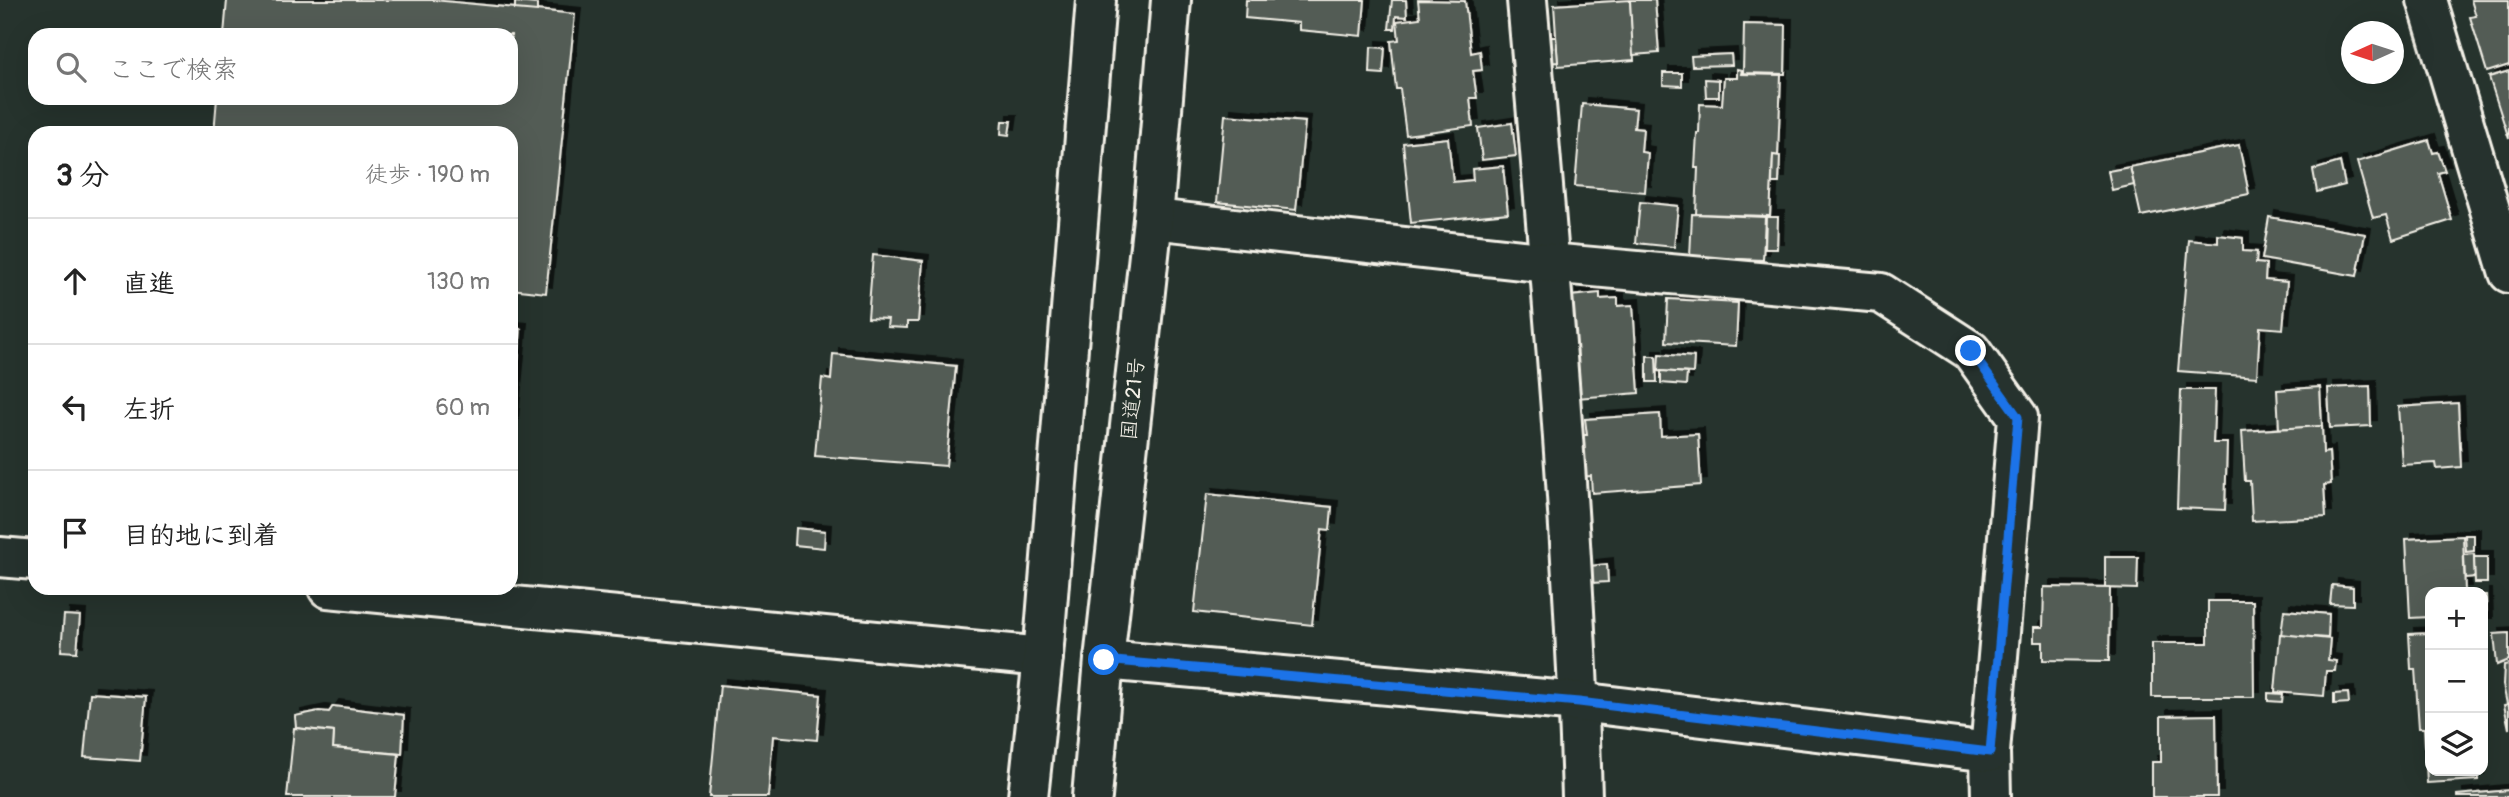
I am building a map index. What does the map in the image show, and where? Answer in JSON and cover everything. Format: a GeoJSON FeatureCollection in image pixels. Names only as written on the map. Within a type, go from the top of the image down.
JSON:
{"type":"FeatureCollection","features":[{"type":"Feature","properties":{"kind":"main road"},"geometry":{"type":"LineString","coordinates":[[1028,797],[1043,657],[1096,0]]}},
{"type":"Feature","properties":{"kind":"main road","name":"国道21号"},"geometry":{"type":"LineString","coordinates":[[1092,797],[1104,660],[1153,219],[1171,0]]}},
{"type":"Feature","properties":{"kind":"main road"},"geometry":{"type":"LineString","coordinates":[[1527,0],[1549,263],[1579,702],[1582,797]]}},
{"type":"Feature","properties":{"kind":"main road"},"geometry":{"type":"LineString","coordinates":[[2427,0],[2509,273]]}},
{"type":"Feature","properties":{"kind":"main road"},"geometry":{"type":"LineString","coordinates":[[1153,219],[1549,263],[1881,293],[1971,351],[2018,417],[1990,752],[1991,797]]}},
{"type":"Feature","properties":{"kind":"main road"},"geometry":{"type":"LineString","coordinates":[[0,556],[28,559]]}},
{"type":"Feature","properties":{"kind":"main road"},"geometry":{"type":"LineString","coordinates":[[401,595],[1043,657]]}},
{"type":"Feature","properties":{"kind":"main road"},"geometry":{"type":"LineString","coordinates":[[1104,660],[1579,702],[1990,752]]}},
{"type":"Feature","properties":{"kind":"building"},"geometry":{"type":"Polygon","coordinates":[[[227,0],[434,0],[575,14],[546,293],[518,290],[518,126],[215,126],[216,105],[518,105],[518,28],[225,28],[227,0]]]}},
{"type":"Feature","properties":{"kind":"building"},"geometry":{"type":"Polygon","coordinates":[[[1246,0],[1365,0],[1362,36],[1299,30],[1299,23],[1245,18],[1246,0]]]}},
{"type":"Feature","properties":{"kind":"building"},"geometry":{"type":"Polygon","coordinates":[[[1392,0],[1406,0],[1407,17],[1396,16],[1395,29],[1389,29],[1392,0]]]}},
{"type":"Feature","properties":{"kind":"building"},"geometry":{"type":"Polygon","coordinates":[[[1418,0],[1465,1],[1471,53],[1480,51],[1482,70],[1473,71],[1477,98],[1470,98],[1473,126],[1406,135],[1400,89],[1396,89],[1391,41],[1399,40],[1397,21],[1420,18],[1418,0]]]}},
{"type":"Feature","properties":{"kind":"building"},"geometry":{"type":"Polygon","coordinates":[[[1630,0],[1634,60],[1558,66],[1554,5],[1630,0]]]}},
{"type":"Feature","properties":{"kind":"building"},"geometry":{"type":"Polygon","coordinates":[[[1630,0],[1655,0],[1659,53],[1633,55],[1630,0]]]}},
{"type":"Feature","properties":{"kind":"building"},"geometry":{"type":"Polygon","coordinates":[[[2471,0],[2509,0],[2509,65],[2487,72],[2470,17],[2476,16],[2471,0]]]}},
{"type":"Feature","properties":{"kind":"building"},"geometry":{"type":"Polygon","coordinates":[[[515,2],[537,4],[537,11],[515,9],[515,2]]]}},
{"type":"Feature","properties":{"kind":"building"},"geometry":{"type":"Polygon","coordinates":[[[1744,24],[1786,25],[1785,74],[1743,73],[1744,24]]]}},
{"type":"Feature","properties":{"kind":"building"},"geometry":{"type":"Polygon","coordinates":[[[1545,37],[1556,37],[1558,62],[1547,63],[1545,37]]]}},
{"type":"Feature","properties":{"kind":"building"},"geometry":{"type":"Polygon","coordinates":[[[1371,47],[1385,48],[1383,74],[1370,73],[1371,47]]]}},
{"type":"Feature","properties":{"kind":"building"},"geometry":{"type":"Polygon","coordinates":[[[1731,54],[1732,65],[1692,66],[1691,56],[1731,54]]]}},
{"type":"Feature","properties":{"kind":"building"},"geometry":{"type":"Polygon","coordinates":[[[1737,69],[1742,70],[1741,74],[1781,75],[1778,156],[1773,155],[1770,216],[1696,214],[1698,168],[1695,168],[1700,104],[1722,105],[1724,78],[1737,78],[1737,69]]]}},
{"type":"Feature","properties":{"kind":"building"},"geometry":{"type":"Polygon","coordinates":[[[2509,71],[2509,139],[2489,77],[2509,71]]]}},
{"type":"Feature","properties":{"kind":"building"},"geometry":{"type":"Polygon","coordinates":[[[1663,73],[1682,73],[1682,86],[1663,85],[1663,73]]]}},
{"type":"Feature","properties":{"kind":"building"},"geometry":{"type":"Polygon","coordinates":[[[1705,79],[1719,80],[1719,97],[1706,97],[1705,79]]]}},
{"type":"Feature","properties":{"kind":"building"},"geometry":{"type":"Polygon","coordinates":[[[1582,104],[1636,109],[1634,128],[1643,129],[1641,152],[1648,153],[1645,192],[1575,186],[1582,104]]]}},
{"type":"Feature","properties":{"kind":"building"},"geometry":{"type":"Polygon","coordinates":[[[1225,115],[1305,122],[1296,210],[1217,202],[1225,115]]]}},
{"type":"Feature","properties":{"kind":"building"},"geometry":{"type":"Polygon","coordinates":[[[1002,121],[1011,121],[1009,135],[1001,134],[1002,121]]]}},
{"type":"Feature","properties":{"kind":"building"},"geometry":{"type":"Polygon","coordinates":[[[1512,123],[1516,156],[1482,160],[1478,128],[1512,123]]]}},
{"type":"Feature","properties":{"kind":"building"},"geometry":{"type":"Polygon","coordinates":[[[1448,138],[1453,182],[1473,180],[1472,169],[1503,166],[1508,213],[1411,223],[1403,143],[1448,138]]]}},
{"type":"Feature","properties":{"kind":"building"},"geometry":{"type":"Polygon","coordinates":[[[2429,140],[2433,153],[2438,152],[2445,171],[2438,173],[2452,220],[2393,239],[2386,215],[2373,218],[2357,162],[2429,140]]]}},
{"type":"Feature","properties":{"kind":"building"},"geometry":{"type":"Polygon","coordinates":[[[2239,145],[2249,194],[2141,216],[2130,167],[2239,145]]]}},
{"type":"Feature","properties":{"kind":"building"},"geometry":{"type":"Polygon","coordinates":[[[1773,155],[1780,156],[1779,183],[1772,183],[1773,155]]]}},
{"type":"Feature","properties":{"kind":"building"},"geometry":{"type":"Polygon","coordinates":[[[2340,162],[2345,185],[2317,192],[2313,170],[2340,162]]]}},
{"type":"Feature","properties":{"kind":"building"},"geometry":{"type":"Polygon","coordinates":[[[2130,167],[2134,185],[2112,190],[2108,171],[2130,167]]]}},
{"type":"Feature","properties":{"kind":"building"},"geometry":{"type":"Polygon","coordinates":[[[1640,202],[1678,206],[1674,247],[1636,243],[1640,202]]]}},
{"type":"Feature","properties":{"kind":"building"},"geometry":{"type":"Polygon","coordinates":[[[1692,214],[1765,217],[1763,260],[1690,257],[1692,214]]]}},
{"type":"Feature","properties":{"kind":"building"},"geometry":{"type":"Polygon","coordinates":[[[1766,217],[1778,217],[1777,249],[1765,249],[1766,217]]]}},
{"type":"Feature","properties":{"kind":"building"},"geometry":{"type":"Polygon","coordinates":[[[2269,217],[2365,234],[2357,276],[2262,259],[2269,217]]]}},
{"type":"Feature","properties":{"kind":"building"},"geometry":{"type":"Polygon","coordinates":[[[2218,235],[2243,238],[2243,251],[2257,252],[2256,263],[2266,264],[2265,280],[2287,282],[2283,329],[2260,327],[2257,377],[2178,371],[2189,240],[2218,243],[2218,235]]]}},
{"type":"Feature","properties":{"kind":"building"},"geometry":{"type":"Polygon","coordinates":[[[873,255],[923,261],[918,322],[907,322],[907,328],[887,327],[888,319],[868,318],[873,255]]]}},
{"type":"Feature","properties":{"kind":"building"},"geometry":{"type":"Polygon","coordinates":[[[1600,293],[1600,299],[1618,298],[1618,306],[1633,305],[1639,393],[1577,398],[1570,296],[1600,293]]]}},
{"type":"Feature","properties":{"kind":"building"},"geometry":{"type":"Polygon","coordinates":[[[1668,299],[1738,303],[1736,346],[1666,342],[1668,299]]]}},
{"type":"Feature","properties":{"kind":"building"},"geometry":{"type":"Polygon","coordinates":[[[518,329],[521,329],[518,361],[518,329]]]}},
{"type":"Feature","properties":{"kind":"building"},"geometry":{"type":"Polygon","coordinates":[[[833,354],[956,366],[946,466],[815,456],[822,378],[831,380],[833,354]]]}},
{"type":"Feature","properties":{"kind":"building"},"geometry":{"type":"Polygon","coordinates":[[[1659,354],[1694,357],[1693,373],[1658,371],[1659,354]]]}},
{"type":"Feature","properties":{"kind":"building"},"geometry":{"type":"Polygon","coordinates":[[[1647,356],[1656,356],[1657,382],[1647,382],[1647,356]]]}},
{"type":"Feature","properties":{"kind":"building"},"geometry":{"type":"Polygon","coordinates":[[[1661,371],[1687,373],[1686,385],[1661,383],[1661,371]]]}},
{"type":"Feature","properties":{"kind":"building"},"geometry":{"type":"Polygon","coordinates":[[[2370,386],[2371,426],[2330,428],[2328,388],[2370,386]]]}},
{"type":"Feature","properties":{"kind":"building"},"geometry":{"type":"Polygon","coordinates":[[[2320,387],[2322,426],[2279,429],[2277,390],[2320,387]]]}},
{"type":"Feature","properties":{"kind":"building"},"geometry":{"type":"Polygon","coordinates":[[[2181,390],[2215,390],[2213,443],[2227,443],[2225,510],[2177,508],[2181,390]]]}},
{"type":"Feature","properties":{"kind":"building"},"geometry":{"type":"Polygon","coordinates":[[[2458,403],[2461,467],[2437,469],[2436,463],[2402,465],[2398,407],[2458,403]]]}},
{"type":"Feature","properties":{"kind":"building"},"geometry":{"type":"Polygon","coordinates":[[[1660,414],[1661,436],[1698,434],[1701,485],[1592,493],[1591,476],[1577,477],[1574,435],[1587,435],[1585,419],[1660,414]]]}},
{"type":"Feature","properties":{"kind":"building"},"geometry":{"type":"Polygon","coordinates":[[[2322,426],[2323,453],[2329,452],[2331,484],[2324,485],[2326,517],[2252,521],[2250,481],[2245,481],[2242,431],[2322,426]]]}},
{"type":"Feature","properties":{"kind":"building"},"geometry":{"type":"Polygon","coordinates":[[[1207,494],[1332,507],[1330,530],[1322,529],[1312,625],[1194,612],[1207,494]]]}},
{"type":"Feature","properties":{"kind":"building"},"geometry":{"type":"Polygon","coordinates":[[[796,528],[825,531],[824,548],[795,545],[796,528]]]}},
{"type":"Feature","properties":{"kind":"building"},"geometry":{"type":"Polygon","coordinates":[[[2465,535],[2474,535],[2474,551],[2466,552],[2465,535]]]}},
{"type":"Feature","properties":{"kind":"building"},"geometry":{"type":"Polygon","coordinates":[[[2463,536],[2465,587],[2425,587],[2425,617],[2410,618],[2406,539],[2463,536]]]}},
{"type":"Feature","properties":{"kind":"building"},"geometry":{"type":"Polygon","coordinates":[[[2474,554],[2475,577],[2465,578],[2464,555],[2474,554]]]}},
{"type":"Feature","properties":{"kind":"building"},"geometry":{"type":"Polygon","coordinates":[[[2105,557],[2138,557],[2137,589],[2105,588],[2105,557]]]}},
{"type":"Feature","properties":{"kind":"building"},"geometry":{"type":"Polygon","coordinates":[[[2474,557],[2487,557],[2487,583],[2475,583],[2474,557]]]}},
{"type":"Feature","properties":{"kind":"building"},"geometry":{"type":"Polygon","coordinates":[[[1607,564],[1608,582],[1591,583],[1590,566],[1607,564]]]}},
{"type":"Feature","properties":{"kind":"building"},"geometry":{"type":"Polygon","coordinates":[[[2332,585],[2353,587],[2353,605],[2330,604],[2332,585]]]}},
{"type":"Feature","properties":{"kind":"building"},"geometry":{"type":"Polygon","coordinates":[[[2044,587],[2110,588],[2109,661],[2043,660],[2043,642],[2034,642],[2034,627],[2043,627],[2044,587]]]}},
{"type":"Feature","properties":{"kind":"building"},"geometry":{"type":"Polygon","coordinates":[[[2208,601],[2253,601],[2254,697],[2152,697],[2152,643],[2208,643],[2208,601]]]}},
{"type":"Feature","properties":{"kind":"building"},"geometry":{"type":"Polygon","coordinates":[[[2284,610],[2329,614],[2328,638],[2281,635],[2284,610]]]}},
{"type":"Feature","properties":{"kind":"building"},"geometry":{"type":"Polygon","coordinates":[[[64,615],[80,616],[77,652],[61,651],[64,615]]]}},
{"type":"Feature","properties":{"kind":"building"},"geometry":{"type":"Polygon","coordinates":[[[2425,633],[2425,728],[2419,728],[2415,669],[2411,669],[2409,634],[2425,633]]]}},
{"type":"Feature","properties":{"kind":"building"},"geometry":{"type":"Polygon","coordinates":[[[2509,633],[2509,660],[2497,665],[2494,634],[2509,633]]]}},
{"type":"Feature","properties":{"kind":"building"},"geometry":{"type":"Polygon","coordinates":[[[2280,634],[2330,639],[2328,660],[2336,661],[2335,671],[2326,671],[2324,696],[2275,692],[2280,634]]]}},
{"type":"Feature","properties":{"kind":"building"},"geometry":{"type":"Polygon","coordinates":[[[2509,664],[2507,704],[2503,685],[2504,665],[2509,664]]]}},
{"type":"Feature","properties":{"kind":"building"},"geometry":{"type":"Polygon","coordinates":[[[720,685],[821,695],[817,740],[773,736],[768,797],[709,797],[720,685]]]}},
{"type":"Feature","properties":{"kind":"building"},"geometry":{"type":"Polygon","coordinates":[[[90,693],[146,697],[140,761],[84,757],[90,693]]]}},
{"type":"Feature","properties":{"kind":"building"},"geometry":{"type":"Polygon","coordinates":[[[2268,693],[2283,694],[2282,702],[2268,701],[2268,693]]]}},
{"type":"Feature","properties":{"kind":"building"},"geometry":{"type":"Polygon","coordinates":[[[2348,693],[2349,703],[2334,704],[2334,694],[2348,693]]]}},
{"type":"Feature","properties":{"kind":"building"},"geometry":{"type":"Polygon","coordinates":[[[2509,704],[2509,729],[2504,705],[2509,704]]]}},
{"type":"Feature","properties":{"kind":"building"},"geometry":{"type":"Polygon","coordinates":[[[333,706],[404,715],[402,754],[333,748],[334,732],[296,728],[295,716],[319,711],[329,712],[333,706]]]}},
{"type":"Feature","properties":{"kind":"building"},"geometry":{"type":"Polygon","coordinates":[[[2216,715],[2217,797],[2152,797],[2152,762],[2161,762],[2161,716],[2216,715]]]}},
{"type":"Feature","properties":{"kind":"building"},"geometry":{"type":"Polygon","coordinates":[[[294,728],[334,732],[333,748],[399,754],[395,797],[287,797],[294,728]]]}},
{"type":"Feature","properties":{"kind":"building"},"geometry":{"type":"Polygon","coordinates":[[[2427,776],[2478,776],[2478,780],[2427,783],[2427,776]]]}},
{"type":"Feature","properties":{"kind":"building"},"geometry":{"type":"Polygon","coordinates":[[[2509,790],[2509,797],[2457,797],[2457,795],[2509,790]]]}},
{"type":"Feature","properties":{"kind":"route"},"geometry":{"type":"LineString","coordinates":[[1104,660],[1579,702],[1990,752],[2018,417],[1971,351]]}}]}
